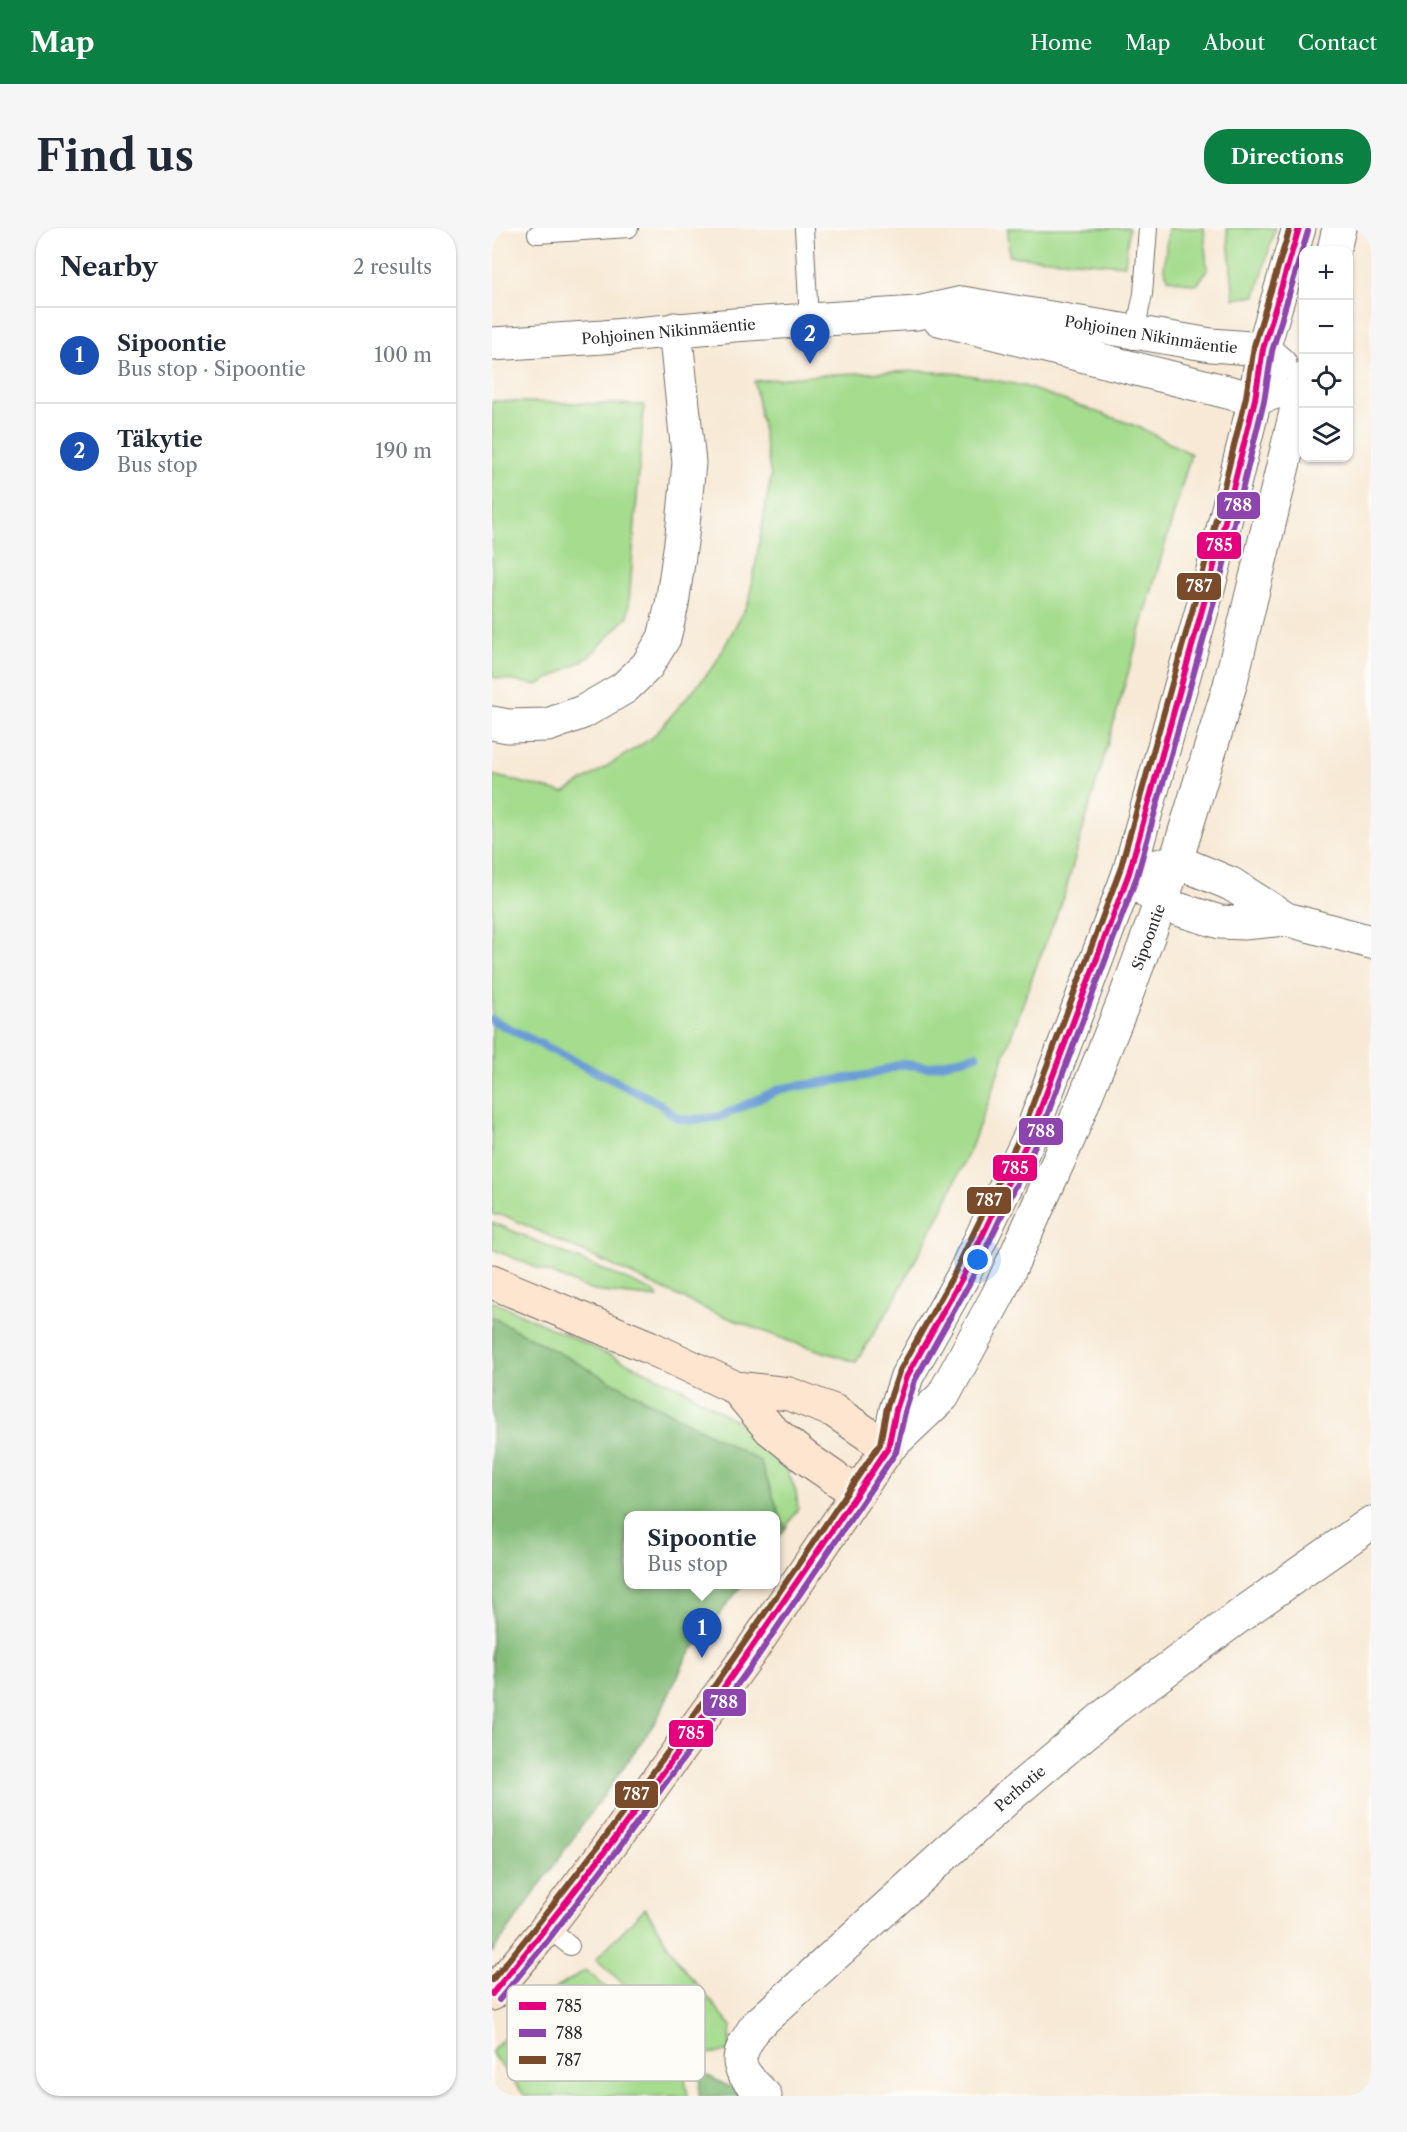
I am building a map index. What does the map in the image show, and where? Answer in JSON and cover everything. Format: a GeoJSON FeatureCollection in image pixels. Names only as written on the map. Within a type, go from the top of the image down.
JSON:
{"type":"FeatureCollection","features":[{"type":"Feature","properties":{"kind":"main road"},"geometry":{"type":"LineString","coordinates":[[492,1282],[649,1347],[736,1388],[789,1394],[834,1411],[888,1448]]}},
{"type":"Feature","properties":{"kind":"main road"},"geometry":{"type":"LineString","coordinates":[[736,1388],[770,1430],[858,1494]]}},
{"type":"Feature","properties":{"kind":"main road","name":"Sipoontie"},"geometry":{"type":"LineString","coordinates":[[498,1988],[559,1936],[612,1842],[749,1654],[888,1448]]}},
{"type":"Feature","properties":{"kind":"street","name":"Sipoontie"},"geometry":{"type":"LineString","coordinates":[[888,1448],[896,1410],[908,1376],[962,1278],[1031,1134],[1129,873],[1212,574],[1254,399],[1263,350],[1299,228]]}},
{"type":"Feature","properties":{"kind":"street"},"geometry":{"type":"LineString","coordinates":[[1335,246],[1339,228]]}},
{"type":"Feature","properties":{"kind":"street","name":"Pohjoinen Nikinmäentie"},"geometry":{"type":"LineString","coordinates":[[492,345],[675,329],[917,313],[963,303],[1211,345],[1263,350]]}},
{"type":"Feature","properties":{"kind":"street","name":"Pohjoinen Nikinmäentie"},"geometry":{"type":"LineString","coordinates":[[917,313],[1254,399]]}},
{"type":"Feature","properties":{"kind":"street"},"geometry":{"type":"LineString","coordinates":[[492,723],[507,726],[548,725],[584,712],[624,688],[647,666],[664,638],[672,604],[682,535],[689,463],[675,329]]}},
{"type":"Feature","properties":{"kind":"street"},"geometry":{"type":"LineString","coordinates":[[1263,350],[1299,378]]}},
{"type":"Feature","properties":{"kind":"street"},"geometry":{"type":"LineString","coordinates":[[1254,399],[1299,382]]}},
{"type":"Feature","properties":{"kind":"street","name":"Sipoontie"},"geometry":{"type":"LineString","coordinates":[[888,1448],[943,1396],[998,1295],[1068,1140],[1126,996],[1176,861],[1230,685],[1299,398]]}},
{"type":"Feature","properties":{"kind":"street"},"geometry":{"type":"LineString","coordinates":[[1129,873],[1176,861],[1231,884],[1286,918],[1371,942]]}},
{"type":"Feature","properties":{"kind":"street"},"geometry":{"type":"LineString","coordinates":[[1129,873],[1161,904],[1220,922],[1244,923],[1286,918]]}},
{"type":"Feature","properties":{"kind":"street","name":"Perhotie"},"geometry":{"type":"LineString","coordinates":[[765,2096],[748,2079],[739,2063],[741,2048],[756,2026],[1012,1794],[1095,1724],[1249,1609],[1371,1523]]}},
{"type":"Feature","properties":{"kind":"lane"},"geometry":{"type":"LineString","coordinates":[[537,234],[629,228]]}},
{"type":"Feature","properties":{"kind":"lane"},"geometry":{"type":"LineString","coordinates":[[804,228],[809,320]]}},
{"type":"Feature","properties":{"kind":"lane"},"geometry":{"type":"LineString","coordinates":[[1127,365],[1143,294],[1148,228]]}},
{"type":"Feature","properties":{"kind":"green space"},"geometry":{"type":"Polygon","coordinates":[[[1008,228],[1129,228],[1125,265],[1009,256],[1008,228]]]}},
{"type":"Feature","properties":{"kind":"green space"},"geometry":{"type":"Polygon","coordinates":[[[1168,228],[1204,228],[1207,270],[1197,285],[1169,279],[1164,269],[1168,228]]]}},
{"type":"Feature","properties":{"kind":"green space"},"geometry":{"type":"Polygon","coordinates":[[[1227,228],[1275,228],[1256,296],[1234,299],[1227,228]]]}},
{"type":"Feature","properties":{"kind":"green space"},"geometry":{"type":"Polygon","coordinates":[[[920,371],[963,374],[1024,386],[1139,427],[1191,454],[1063,899],[972,1145],[942,1210],[892,1304],[856,1362],[789,1341],[708,1310],[506,1216],[492,1214],[492,775],[564,793],[652,738],[714,666],[749,601],[771,476],[754,381],[833,374],[920,371]]]}},
{"type":"Feature","properties":{"kind":"green space"},"geometry":{"type":"Polygon","coordinates":[[[492,401],[644,405],[628,616],[589,657],[538,685],[492,677],[492,401]]]}},
{"type":"Feature","properties":{"kind":"green space"},"geometry":{"type":"Polygon","coordinates":[[[492,1222],[655,1292],[659,1298],[593,1291],[492,1249],[492,1222]]]}},
{"type":"Feature","properties":{"kind":"green space"},"geometry":{"type":"Polygon","coordinates":[[[492,1301],[682,1388],[747,1428],[787,1469],[796,1492],[798,1508],[785,1529],[760,1461],[492,1318],[492,1301]]]}},
{"type":"Feature","properties":{"kind":"green space"},"geometry":{"type":"Polygon","coordinates":[[[492,1317],[760,1461],[778,1511],[624,1511],[624,1589],[739,1589],[687,1657],[656,1721],[492,1953],[492,1317]]]}},
{"type":"Feature","properties":{"kind":"green space"},"geometry":{"type":"Polygon","coordinates":[[[780,1515],[785,1529],[780,1536],[780,1515]]]}},
{"type":"Feature","properties":{"kind":"green space"},"geometry":{"type":"Polygon","coordinates":[[[645,1908],[679,1963],[697,1985],[625,1985],[596,1959],[645,1908]]]}},
{"type":"Feature","properties":{"kind":"green space"},"geometry":{"type":"Polygon","coordinates":[[[586,1970],[603,1985],[561,1985],[586,1970]]]}},
{"type":"Feature","properties":{"kind":"green space"},"geometry":{"type":"Polygon","coordinates":[[[705,1994],[731,2025],[729,2052],[705,2054],[705,1994]]]}},
{"type":"Feature","properties":{"kind":"green space"},"geometry":{"type":"Polygon","coordinates":[[[507,2035],[507,2073],[492,2054],[492,2051],[507,2035]]]}},
{"type":"Feature","properties":{"kind":"green space"},"geometry":{"type":"Polygon","coordinates":[[[705,2074],[747,2096],[699,2096],[700,2081],[705,2081],[705,2074]]]}},
{"type":"Feature","properties":{"kind":"green space"},"geometry":{"type":"Polygon","coordinates":[[[513,2081],[685,2081],[688,2096],[525,2096],[513,2081]]]}},
{"type":"Feature","properties":{"kind":"waterway"},"geometry":{"type":"LineString","coordinates":[[492,1020],[660,1104],[677,1118],[689,1120],[719,1117],[780,1089],[869,1075],[902,1064],[929,1067],[976,1055]]}},
{"type":"Feature","properties":{"kind":"transit line","name":"787"},"geometry":{"type":"LineString","coordinates":[[492,1980],[595,1851],[644,1784],[740,1649],[880,1444],[887,1407],[899,1372],[954,1274],[1023,1130],[1120,870],[1203,572],[1246,397],[1254,346],[1290,228]]}},
{"type":"Feature","properties":{"kind":"transit line","name":"785"},"geometry":{"type":"LineString","coordinates":[[492,1994],[597,1862],[697,1726],[888,1448],[896,1410],[907,1376],[962,1278],[1031,1134],[1129,873],[1212,574],[1255,399],[1263,349],[1299,228]]}},
{"type":"Feature","properties":{"kind":"transit line","name":"788"},"geometry":{"type":"LineString","coordinates":[[511,1985],[619,1847],[756,1659],[896,1452],[915,1380],[970,1282],[1039,1137],[1137,876],[1221,576],[1264,401],[1272,351],[1308,231]]}},
{"type":"Feature","properties":{"kind":"transit line","name":"788"},"geometry":{"type":"LineString","coordinates":[[499,2000],[507,1990]]}},
{"type":"Feature","properties":{"kind":"place","name":"Täkytie"},"geometry":{"type":"Point","coordinates":[810,364]}},
{"type":"Feature","properties":{"kind":"place","name":"Sipoontie"},"geometry":{"type":"Point","coordinates":[702,1658]}}]}
